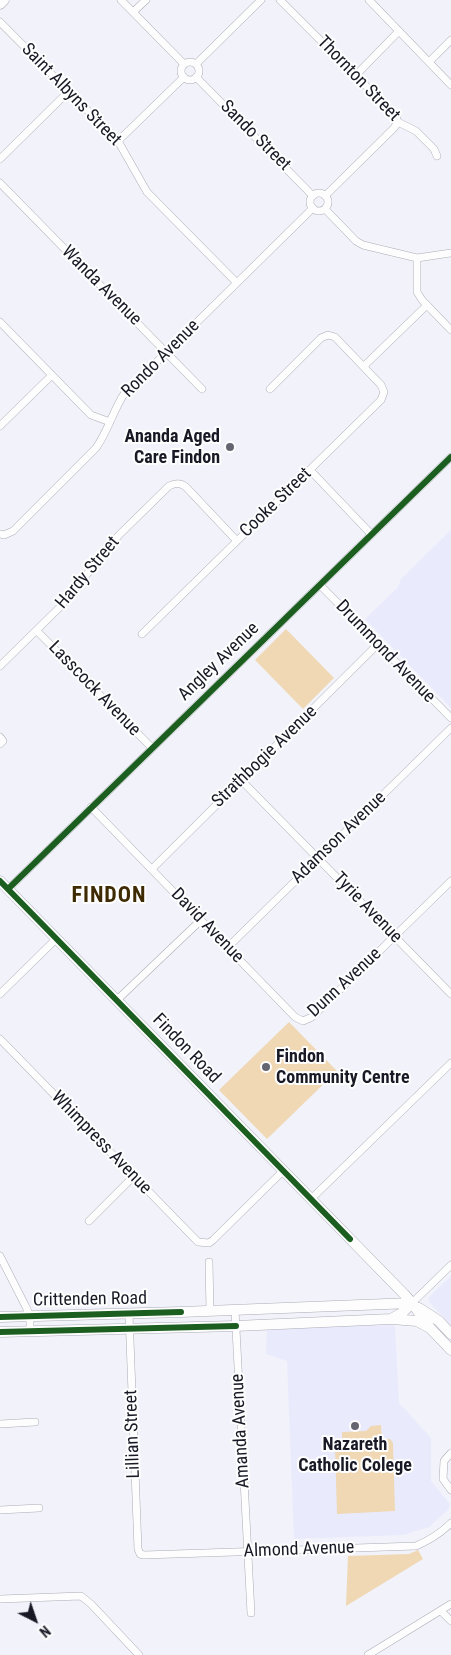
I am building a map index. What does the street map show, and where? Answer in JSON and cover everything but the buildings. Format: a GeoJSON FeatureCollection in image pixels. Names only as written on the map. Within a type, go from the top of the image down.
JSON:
{"type":"FeatureCollection","features":[{"type":"Feature","properties":{"kind":"main road"},"geometry":{"type":"LineString","coordinates":[[0,4],[4,0]]}},
{"type":"Feature","properties":{"kind":"main road","name":"Findon Road"},"geometry":{"type":"LineString","coordinates":[[0,880],[390,1280],[451,1350]]}},
{"type":"Feature","properties":{"kind":"main road"},"geometry":{"type":"LineString","coordinates":[[381,1304],[390,1295],[390,1280]]}},
{"type":"Feature","properties":{"kind":"main road"},"geometry":{"type":"LineString","coordinates":[[391,1319],[402,1313],[412,1303]]}},
{"type":"Feature","properties":{"kind":"main road","name":"Findon Road"},"geometry":{"type":"LineString","coordinates":[[412,1303],[439,1321],[451,1334]]}},
{"type":"Feature","properties":{"kind":"main road","name":"Crittenden Road"},"geometry":{"type":"LineString","coordinates":[[0,1318],[412,1303]]}},
{"type":"Feature","properties":{"kind":"main road","name":"Crittenden Road"},"geometry":{"type":"LineString","coordinates":[[0,1332],[236,1326],[391,1319],[417,1321],[430,1328]]}},
{"type":"Feature","properties":{"kind":"street"},"geometry":{"type":"LineString","coordinates":[[120,0],[184,64]]}},
{"type":"Feature","properties":{"kind":"street"},"geometry":{"type":"LineString","coordinates":[[133,12],[146,0]]}},
{"type":"Feature","properties":{"kind":"street"},"geometry":{"type":"LineString","coordinates":[[196,64],[261,0]]}},
{"type":"Feature","properties":{"kind":"street","name":"Thornton Street"},"geometry":{"type":"LineString","coordinates":[[280,0],[396,116],[398,122],[416,131],[434,149],[437,156]]}},
{"type":"Feature","properties":{"kind":"street"},"geometry":{"type":"LineString","coordinates":[[369,0],[451,85]]}},
{"type":"Feature","properties":{"kind":"street","name":"Saint Albyns Street"},"geometry":{"type":"LineString","coordinates":[[0,22],[118,141],[147,192],[237,283]]}},
{"type":"Feature","properties":{"kind":"street"},"geometry":{"type":"LineString","coordinates":[[356,75],[399,31]]}},
{"type":"Feature","properties":{"kind":"street"},"geometry":{"type":"LineString","coordinates":[[429,62],[451,40]]}},
{"type":"Feature","properties":{"kind":"street"},"geometry":{"type":"LineString","coordinates":[[184,64],[191,62],[196,64]]}},
{"type":"Feature","properties":{"kind":"street"},"geometry":{"type":"LineString","coordinates":[[184,64],[182,69],[184,77]]}},
{"type":"Feature","properties":{"kind":"street"},"geometry":{"type":"LineString","coordinates":[[184,77],[191,79],[196,77],[198,72],[196,64]]}},
{"type":"Feature","properties":{"kind":"street"},"geometry":{"type":"LineString","coordinates":[[118,141],[184,77]]}},
{"type":"Feature","properties":{"kind":"street","name":"Sando Street"},"geometry":{"type":"LineString","coordinates":[[196,77],[313,196]]}},
{"type":"Feature","properties":{"kind":"street"},"geometry":{"type":"LineString","coordinates":[[0,159],[69,91]]}},
{"type":"Feature","properties":{"kind":"street"},"geometry":{"type":"LineString","coordinates":[[324,196],[398,122]]}},
{"type":"Feature","properties":{"kind":"street","name":"Wanda Avenue"},"geometry":{"type":"LineString","coordinates":[[0,183],[202,389]]}},
{"type":"Feature","properties":{"kind":"street"},"geometry":{"type":"LineString","coordinates":[[320,194],[324,196],[327,203],[325,208],[318,211],[313,208],[310,202],[313,196],[320,194]]}},
{"type":"Feature","properties":{"kind":"street","name":"Rondo Avenue"},"geometry":{"type":"LineString","coordinates":[[0,534],[4,535],[13,531],[96,448],[103,439],[115,408],[124,394],[313,208]]}},
{"type":"Feature","properties":{"kind":"street"},"geometry":{"type":"LineString","coordinates":[[325,208],[356,241],[363,245],[417,258],[451,253]]}},
{"type":"Feature","properties":{"kind":"street"},"geometry":{"type":"LineString","coordinates":[[417,258],[417,292],[451,330]]}},
{"type":"Feature","properties":{"kind":"street"},"geometry":{"type":"LineString","coordinates":[[364,366],[427,305]]}},
{"type":"Feature","properties":{"kind":"street"},"geometry":{"type":"LineString","coordinates":[[0,322],[91,415],[110,422]]}},
{"type":"Feature","properties":{"kind":"street","name":"Cooke Street"},"geometry":{"type":"LineString","coordinates":[[142,634],[381,400],[384,392],[381,385],[364,366],[335,337],[328,335],[321,338],[270,389]]}},
{"type":"Feature","properties":{"kind":"street"},"geometry":{"type":"LineString","coordinates":[[0,426],[52,375]]}},
{"type":"Feature","properties":{"kind":"street","name":"Angley Avenue"},"geometry":{"type":"LineString","coordinates":[[8,889],[451,457]]}},
{"type":"Feature","properties":{"kind":"street"},"geometry":{"type":"LineString","coordinates":[[310,470],[371,534]]}},
{"type":"Feature","properties":{"kind":"street","name":"Hardy Street"},"geometry":{"type":"LineString","coordinates":[[0,666],[60,607],[118,535],[168,486],[178,483],[186,487],[237,541]]}},
{"type":"Feature","properties":{"kind":"street","name":"Drummond Avenue"},"geometry":{"type":"LineString","coordinates":[[320,585],[451,718]]}},
{"type":"Feature","properties":{"kind":"street","name":"Lasscock Avenue"},"geometry":{"type":"LineString","coordinates":[[37,631],[152,748]]}},
{"type":"Feature","properties":{"kind":"street","name":"Strathbogie Avenue"},"geometry":{"type":"LineString","coordinates":[[152,869],[378,644]]}},
{"type":"Feature","properties":{"kind":"street","name":"Adamson Avenue"},"geometry":{"type":"LineString","coordinates":[[227,948],[451,728]]}},
{"type":"Feature","properties":{"kind":"street"},"geometry":{"type":"LineString","coordinates":[[0,737],[3,740],[0,744]]}},
{"type":"Feature","properties":{"kind":"street","name":"Tyrie Avenue"},"geometry":{"type":"LineString","coordinates":[[241,780],[451,994]]}},
{"type":"Feature","properties":{"kind":"street","name":"David Avenue"},"geometry":{"type":"LineString","coordinates":[[91,807],[295,1017],[303,1022]]}},
{"type":"Feature","properties":{"kind":"street","name":"Dunn Avenue"},"geometry":{"type":"LineString","coordinates":[[303,1022],[312,1017],[451,881]]}},
{"type":"Feature","properties":{"kind":"street"},"geometry":{"type":"LineString","coordinates":[[117,1000],[200,920]]}},
{"type":"Feature","properties":{"kind":"street"},"geometry":{"type":"LineString","coordinates":[[0,994],[56,939]]}},
{"type":"Feature","properties":{"kind":"street","name":"Whimpress Avenue"},"geometry":{"type":"LineString","coordinates":[[0,1039],[198,1242],[209,1243],[213,1240],[283,1171]]}},
{"type":"Feature","properties":{"kind":"street"},"geometry":{"type":"LineString","coordinates":[[311,1199],[451,1063]]}},
{"type":"Feature","properties":{"kind":"street"},"geometry":{"type":"LineString","coordinates":[[89,1221],[134,1176]]}},
{"type":"Feature","properties":{"kind":"street"},"geometry":{"type":"LineString","coordinates":[[0,1256],[30,1316],[30,1331]]}},
{"type":"Feature","properties":{"kind":"street"},"geometry":{"type":"LineString","coordinates":[[209,1262],[210,1311]]}},
{"type":"Feature","properties":{"kind":"street"},"geometry":{"type":"LineString","coordinates":[[412,1303],[451,1265]]}},
{"type":"Feature","properties":{"kind":"street","name":"Amanda Avenue"},"geometry":{"type":"LineString","coordinates":[[235,1310],[251,1613]]}},
{"type":"Feature","properties":{"kind":"street","name":"Lillian Street"},"geometry":{"type":"LineString","coordinates":[[129,1314],[138,1549],[140,1554]]}},
{"type":"Feature","properties":{"kind":"street"},"geometry":{"type":"LineString","coordinates":[[0,1424],[35,1422]]}},
{"type":"Feature","properties":{"kind":"street"},"geometry":{"type":"LineString","coordinates":[[451,1453],[444,1461],[443,1479],[451,1490]]}},
{"type":"Feature","properties":{"kind":"street"},"geometry":{"type":"LineString","coordinates":[[0,1510],[39,1508]]}},
{"type":"Feature","properties":{"kind":"street","name":"Almond Avenue"},"geometry":{"type":"LineString","coordinates":[[140,1554],[416,1546],[434,1538],[451,1523]]}},
{"type":"Feature","properties":{"kind":"street"},"geometry":{"type":"LineString","coordinates":[[0,1599],[81,1596],[140,1655]]}},
{"type":"Feature","properties":{"kind":"street"},"geometry":{"type":"LineString","coordinates":[[368,1655],[451,1604]]}},
{"type":"Feature","properties":{"kind":"street"},"geometry":{"type":"LineString","coordinates":[[441,1610],[451,1621]]}},
{"type":"Feature","properties":{"kind":"shaded area"},"geometry":{"type":"Polygon","coordinates":[[[451,530],[451,708],[365,619],[398,587],[401,579],[451,530]]]}},
{"type":"Feature","properties":{"kind":"shaded area"},"geometry":{"type":"Polygon","coordinates":[[[286,629],[334,678],[303,709],[255,660],[286,629]]]}},
{"type":"Feature","properties":{"kind":"shaded area"},"geometry":{"type":"Polygon","coordinates":[[[289,1022],[337,1071],[267,1139],[219,1090],[289,1022]]]}},
{"type":"Feature","properties":{"kind":"shaded area"},"geometry":{"type":"Polygon","coordinates":[[[451,1276],[451,1325],[430,1303],[428,1298],[451,1276]]]}},
{"type":"Feature","properties":{"kind":"shaded area","name":"Nazareth Catholic Colege"},"geometry":{"type":"Polygon","coordinates":[[[395,1325],[399,1403],[431,1438],[431,1481],[450,1504],[449,1509],[429,1527],[403,1535],[294,1539],[287,1361],[266,1354],[267,1327],[395,1325]]]}},
{"type":"Feature","properties":{"kind":"shaded area"},"geometry":{"type":"Polygon","coordinates":[[[381,1425],[382,1439],[390,1439],[393,1443],[395,1511],[337,1514],[335,1448],[342,1441],[342,1432],[366,1431],[371,1426],[381,1425]]]}},
{"type":"Feature","properties":{"kind":"shaded area"},"geometry":{"type":"Polygon","coordinates":[[[418,1550],[423,1559],[346,1606],[348,1556],[409,1554],[418,1550]]]}},
{"type":"Feature","properties":{"kind":"cycle path"},"geometry":{"type":"LineString","coordinates":[[8,889],[451,457]]}},
{"type":"Feature","properties":{"kind":"cycle path"},"geometry":{"type":"LineString","coordinates":[[0,881],[350,1239]]}},
{"type":"Feature","properties":{"kind":"cycle path"},"geometry":{"type":"LineString","coordinates":[[0,1317],[181,1312]]}},
{"type":"Feature","properties":{"kind":"cycle path"},"geometry":{"type":"LineString","coordinates":[[0,1332],[236,1326]]}},
{"type":"Feature","properties":{"kind":"place","name":"Ananda Aged Care Findon"},"geometry":{"type":"Point","coordinates":[230,447]}},
{"type":"Feature","properties":{"kind":"place","name":"Findon Community Centre"},"geometry":{"type":"Point","coordinates":[266,1067]}},
{"type":"Feature","properties":{"kind":"place","name":"Nazareth Catholic Colege"},"geometry":{"type":"Point","coordinates":[355,1426]}},
{"type":"Feature","properties":{"kind":"district","name":"FINDON"},"geometry":{"type":"Point","coordinates":[109,896]}}]}
